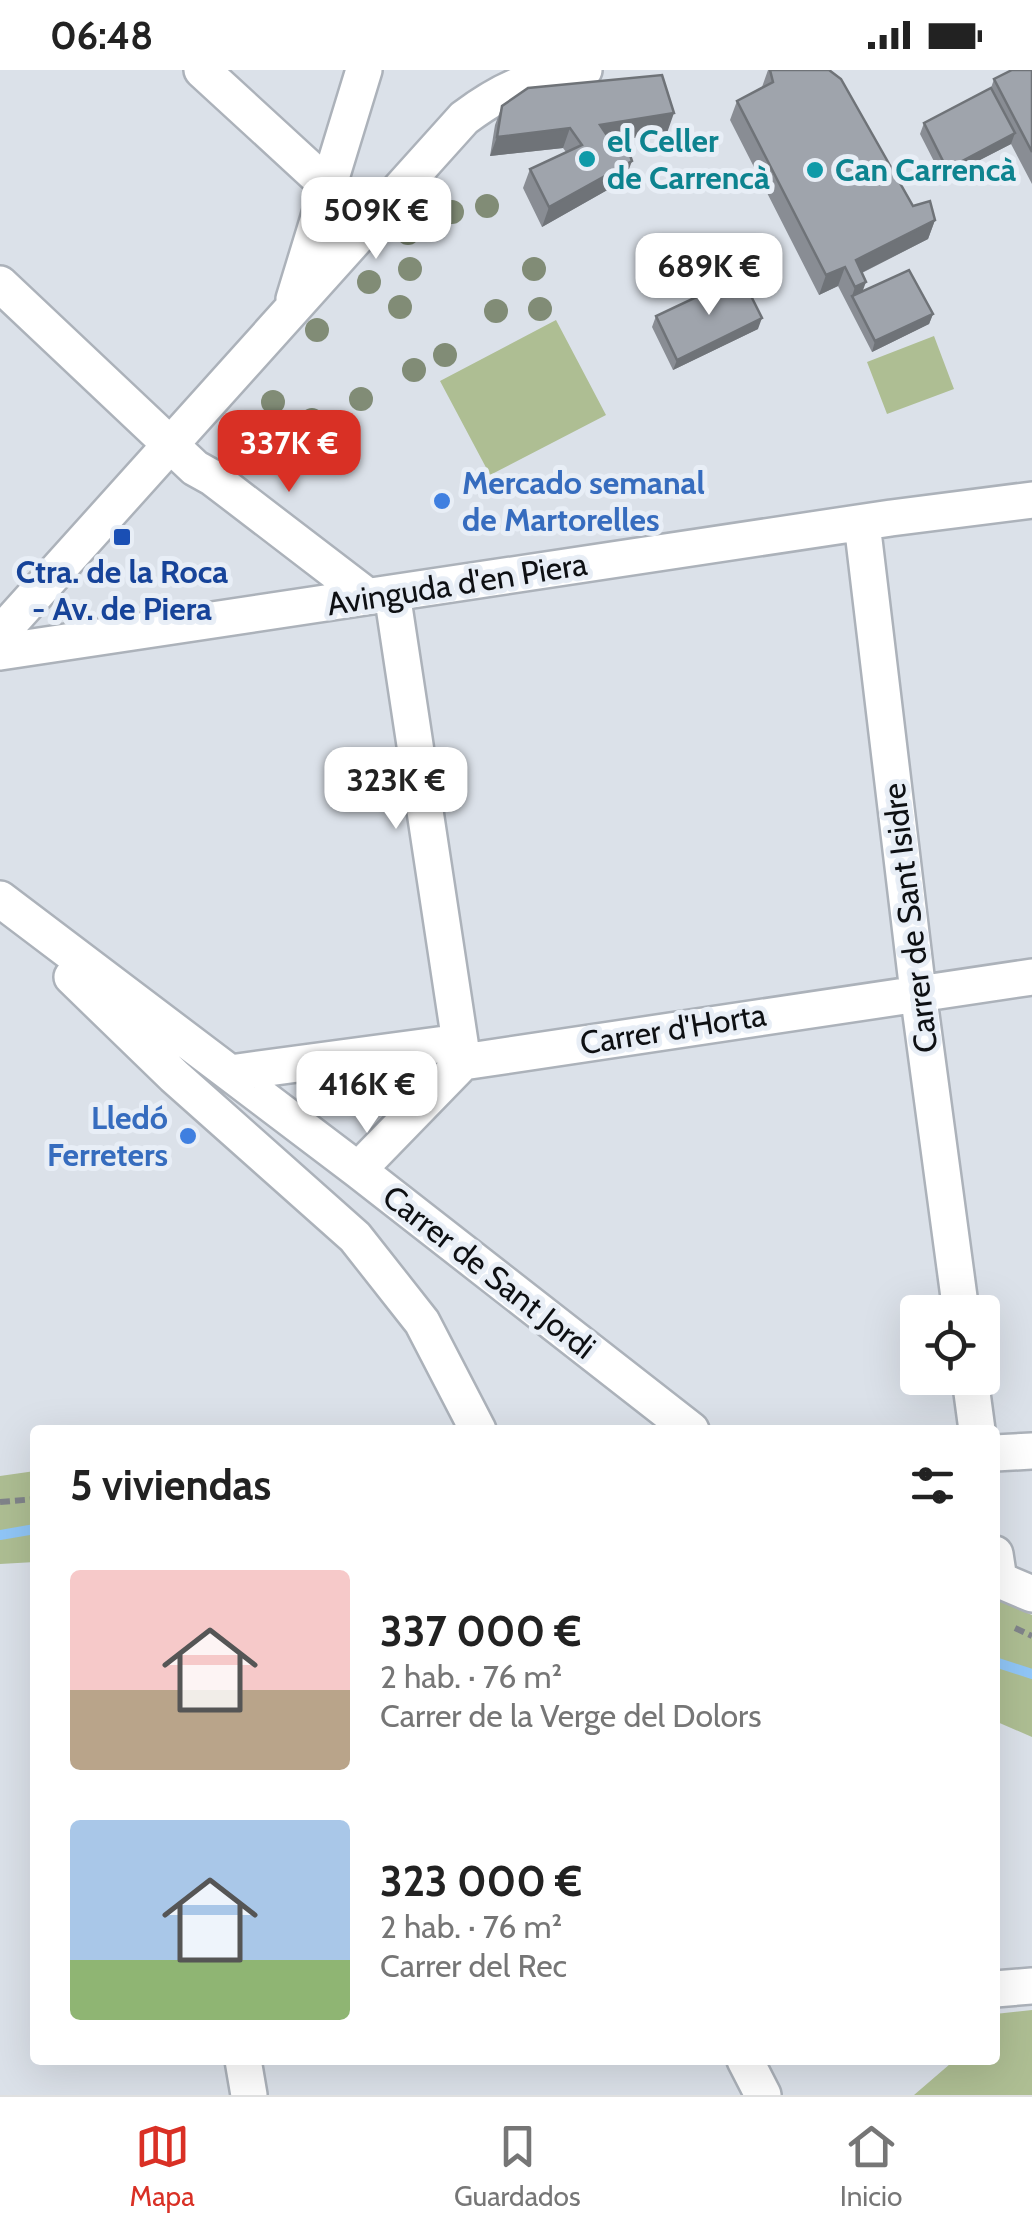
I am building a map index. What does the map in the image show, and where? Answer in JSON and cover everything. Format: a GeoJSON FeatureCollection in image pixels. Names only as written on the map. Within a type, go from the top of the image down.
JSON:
{"type":"FeatureCollection","features":[{"type":"Feature","properties":{"kind":"street"},"geometry":{"type":"LineString","coordinates":[[202,70],[326,184]]}},
{"type":"Feature","properties":{"kind":"street"},"geometry":{"type":"LineString","coordinates":[[291,309],[326,184],[364,70]]}},
{"type":"Feature","properties":{"kind":"street"},"geometry":{"type":"LineString","coordinates":[[0,634],[464,118],[512,86],[584,70]]}},
{"type":"Feature","properties":{"kind":"street"},"geometry":{"type":"LineString","coordinates":[[0,284],[195,468],[380,595],[461,1052],[358,1170]]}},
{"type":"Feature","properties":{"kind":"street","name":"Avinguda d'en Piera"},"geometry":{"type":"LineString","coordinates":[[0,652],[1032,500]]}},
{"type":"Feature","properties":{"kind":"street","name":"Carrer de Sant Isidre"},"geometry":{"type":"LineString","coordinates":[[862,523],[959,1295]]}},
{"type":"Feature","properties":{"kind":"street","name":"Carrer de Sant Jordi"},"geometry":{"type":"LineString","coordinates":[[0,898],[358,1170],[684,1425]]}},
{"type":"Feature","properties":{"kind":"street"},"geometry":{"type":"LineString","coordinates":[[0,906],[174,1076],[355,1237],[422,1322],[475,1425]]}},
{"type":"Feature","properties":{"kind":"street","name":"Carrer d'Horta"},"geometry":{"type":"LineString","coordinates":[[230,1073],[461,1052],[1032,977]]}},
{"type":"Feature","properties":{"kind":"street"},"geometry":{"type":"LineString","coordinates":[[972,1395],[976,1425]]}},
{"type":"Feature","properties":{"kind":"street"},"geometry":{"type":"LineString","coordinates":[[1000,1454],[1032,1451]]}},
{"type":"Feature","properties":{"kind":"street"},"geometry":{"type":"LineString","coordinates":[[1000,1580],[1032,1594]]}},
{"type":"Feature","properties":{"kind":"street"},"geometry":{"type":"LineString","coordinates":[[1000,1989],[1032,1986]]}},
{"type":"Feature","properties":{"kind":"street"},"geometry":{"type":"LineString","coordinates":[[244,2065],[249,2095]]}},
{"type":"Feature","properties":{"kind":"street"},"geometry":{"type":"LineString","coordinates":[[748,2065],[764,2095]]}},
{"type":"Feature","properties":{"kind":"path"},"geometry":{"type":"LineString","coordinates":[[0,1502],[30,1499]]}},
{"type":"Feature","properties":{"kind":"green space"},"geometry":{"type":"Polygon","coordinates":[[[556,320],[606,415],[490,475],[440,381],[556,320]]]}},
{"type":"Feature","properties":{"kind":"green space"},"geometry":{"type":"Polygon","coordinates":[[[934,336],[954,389],[887,414],[867,362],[934,336]]]}},
{"type":"Feature","properties":{"kind":"green space"},"geometry":{"type":"Polygon","coordinates":[[[30,1472],[30,1562],[0,1564],[0,1476],[30,1472]]]}},
{"type":"Feature","properties":{"kind":"green space"},"geometry":{"type":"Polygon","coordinates":[[[1000,1601],[1032,1615],[1032,1737],[1000,1723],[1000,1601]]]}},
{"type":"Feature","properties":{"kind":"green space"},"geometry":{"type":"Polygon","coordinates":[[[1032,2010],[1032,2095],[914,2095],[949,2065],[1000,2065],[1000,2013],[1032,2010]]]}},
{"type":"Feature","properties":{"kind":"building","name":"Can Carrencà"},"geometry":{"type":"Polygon","coordinates":[[[770,70],[829,70],[841,79],[913,206],[930,201],[935,220],[856,260],[866,282],[855,287],[845,267],[826,275],[737,101],[773,82],[770,70]]]}},
{"type":"Feature","properties":{"kind":"building"},"geometry":{"type":"Polygon","coordinates":[[[1012,70],[1032,70],[1032,152],[994,79],[1012,70]]]}},
{"type":"Feature","properties":{"kind":"building"},"geometry":{"type":"Polygon","coordinates":[[[662,75],[674,113],[600,125],[612,143],[627,146],[632,161],[549,207],[530,169],[582,145],[570,128],[497,137],[502,106],[528,88],[662,75]]]}},
{"type":"Feature","properties":{"kind":"building"},"geometry":{"type":"Polygon","coordinates":[[[991,88],[1015,133],[947,169],[924,123],[991,88]]]}},
{"type":"Feature","properties":{"kind":"building"},"geometry":{"type":"Polygon","coordinates":[[[909,270],[933,314],[875,341],[852,296],[909,270]]]}},
{"type":"Feature","properties":{"kind":"building"},"geometry":{"type":"Polygon","coordinates":[[[741,276],[762,318],[677,360],[656,316],[741,276]]]}},
{"type":"Feature","properties":{"kind":"waterway"},"geometry":{"type":"LineString","coordinates":[[0,1535],[30,1530]]}},
{"type":"Feature","properties":{"kind":"waterway"},"geometry":{"type":"LineString","coordinates":[[1000,1664],[1032,1674]]}},
{"type":"Feature","properties":{"kind":"place","name":"el Celler de Carrencà"},"geometry":{"type":"Point","coordinates":[587,159]}},
{"type":"Feature","properties":{"kind":"place","name":"Can Carrencà"},"geometry":{"type":"Point","coordinates":[815,170]}},
{"type":"Feature","properties":{"kind":"place","name":"Mercado semanal de Martorelles"},"geometry":{"type":"Point","coordinates":[442,501]}},
{"type":"Feature","properties":{"kind":"place","name":"Ctra. de la Roca - Av. de Piera"},"geometry":{"type":"Point","coordinates":[122,537]}},
{"type":"Feature","properties":{"kind":"place","name":"Lledó Ferreters"},"geometry":{"type":"Point","coordinates":[188,1136]}}]}
